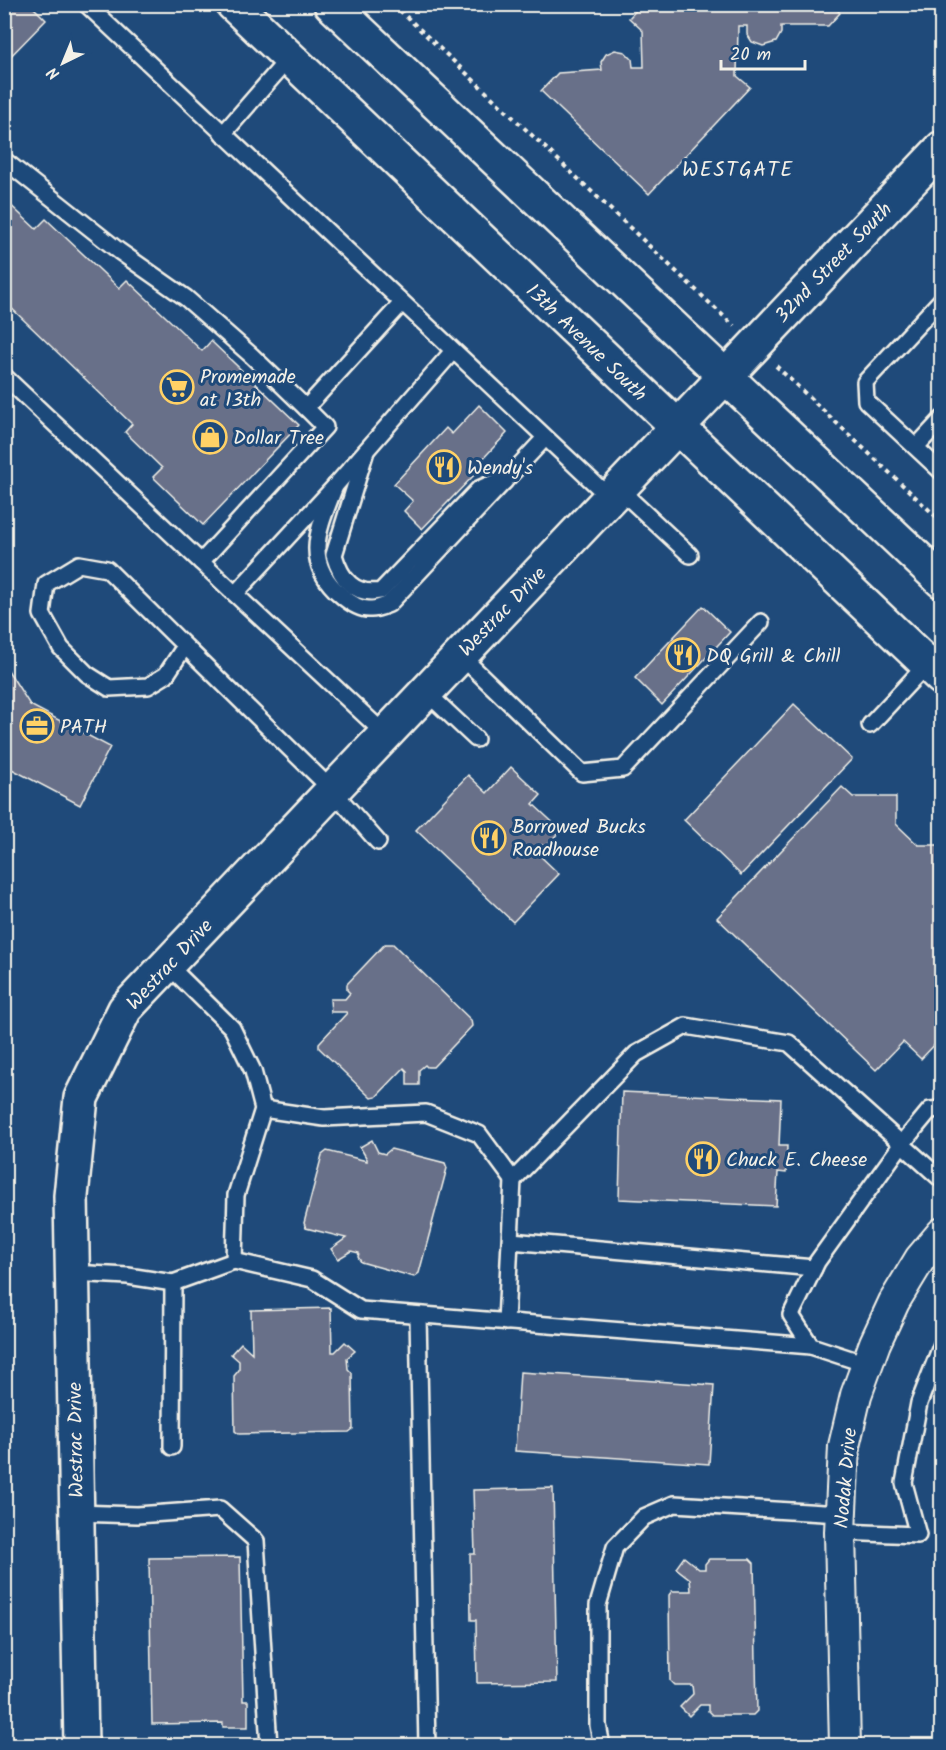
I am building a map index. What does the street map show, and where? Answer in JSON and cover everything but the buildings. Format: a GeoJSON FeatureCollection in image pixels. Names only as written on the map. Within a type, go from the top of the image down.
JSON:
{"type":"FeatureCollection","features":[{"type":"Feature","properties":{"kind":"street","name":"13th Avenue South"},"geometry":{"type":"LineString","coordinates":[[233,4],[676,428],[934,671]]}},
{"type":"Feature","properties":{"kind":"street"},"geometry":{"type":"LineString","coordinates":[[331,4],[942,581]]}},
{"type":"Feature","properties":{"kind":"street","name":"32nd Street South"},"geometry":{"type":"LineString","coordinates":[[725,376],[942,148]]}},
{"type":"Feature","properties":{"kind":"street","name":"Westrac Drive"},"geometry":{"type":"LineString","coordinates":[[81,1746],[71,1196],[81,1098],[125,1009],[725,376]]}},
{"type":"Feature","properties":{"kind":"street","name":"Nodak Drive"},"geometry":{"type":"LineString","coordinates":[[845,1746],[840,1523],[844,1446],[866,1364],[894,1302],[920,1259],[942,1233]]}},
{"type":"Feature","properties":{"kind":"lane"},"geometry":{"type":"LineString","coordinates":[[86,4],[545,438],[690,555]]}},
{"type":"Feature","properties":{"kind":"lane"},"geometry":{"type":"LineString","coordinates":[[223,135],[290,58]]}},
{"type":"Feature","properties":{"kind":"lane"},"geometry":{"type":"LineString","coordinates":[[4,160],[119,251],[186,298],[251,355],[325,427],[201,562]]}},
{"type":"Feature","properties":{"kind":"lane"},"geometry":{"type":"LineString","coordinates":[[942,299],[865,382],[866,401],[942,472]]}},
{"type":"Feature","properties":{"kind":"lane"},"geometry":{"type":"LineString","coordinates":[[306,408],[402,303]]}},
{"type":"Feature","properties":{"kind":"lane"},"geometry":{"type":"LineString","coordinates":[[235,594],[335,486],[453,351]]}},
{"type":"Feature","properties":{"kind":"lane"},"geometry":{"type":"LineString","coordinates":[[4,376],[386,735]]}},
{"type":"Feature","properties":{"kind":"lane"},"geometry":{"type":"LineString","coordinates":[[916,447],[942,419]]}},
{"type":"Feature","properties":{"kind":"lane"},"geometry":{"type":"LineString","coordinates":[[335,486],[319,529],[316,561],[328,585],[351,604],[370,610],[389,604],[545,438]]}},
{"type":"Feature","properties":{"kind":"lane"},"geometry":{"type":"LineString","coordinates":[[366,451],[334,555],[338,568],[346,580],[358,590],[370,593],[381,591],[479,489],[504,482]]}},
{"type":"Feature","properties":{"kind":"lane"},"geometry":{"type":"LineString","coordinates":[[185,646],[166,675],[148,686],[109,688],[87,674],[61,648],[42,614],[46,584],[79,564],[106,569],[185,646],[333,791],[378,842]]}},
{"type":"Feature","properties":{"kind":"lane"},"geometry":{"type":"LineString","coordinates":[[460,655],[582,773],[622,769],[761,622]]}},
{"type":"Feature","properties":{"kind":"lane"},"geometry":{"type":"LineString","coordinates":[[870,725],[934,671]]}},
{"type":"Feature","properties":{"kind":"lane"},"geometry":{"type":"LineString","coordinates":[[426,692],[476,738]]}},
{"type":"Feature","properties":{"kind":"lane"},"geometry":{"type":"LineString","coordinates":[[167,964],[232,1028],[253,1071],[263,1109],[236,1195],[234,1261]]}},
{"type":"Feature","properties":{"kind":"lane"},"geometry":{"type":"LineString","coordinates":[[513,1180],[636,1054],[687,1026],[789,1042],[942,1180]]}},
{"type":"Feature","properties":{"kind":"lane"},"geometry":{"type":"LineString","coordinates":[[263,1109],[324,1118],[426,1113],[479,1134],[513,1180],[506,1322]]}},
{"type":"Feature","properties":{"kind":"lane"},"geometry":{"type":"LineString","coordinates":[[811,1346],[791,1315],[817,1262],[901,1145],[930,1110],[942,1109]]}},
{"type":"Feature","properties":{"kind":"lane"},"geometry":{"type":"LineString","coordinates":[[511,1241],[814,1268]]}},
{"type":"Feature","properties":{"kind":"lane"},"geometry":{"type":"LineString","coordinates":[[72,1273],[128,1276],[173,1283],[234,1261],[312,1278],[362,1310],[811,1346],[866,1364]]}},
{"type":"Feature","properties":{"kind":"lane"},"geometry":{"type":"LineString","coordinates":[[171,1447],[173,1283]]}},
{"type":"Feature","properties":{"kind":"lane"},"geometry":{"type":"LineString","coordinates":[[418,1316],[427,1746]]}},
{"type":"Feature","properties":{"kind":"lane"},"geometry":{"type":"LineString","coordinates":[[602,1746],[598,1725],[598,1605],[615,1547],[644,1517],[674,1504],[918,1534],[903,1483],[919,1403],[942,1344]]}},
{"type":"Feature","properties":{"kind":"lane"},"geometry":{"type":"LineString","coordinates":[[76,1513],[137,1515],[220,1509],[256,1541],[269,1746]]}},
{"type":"Feature","properties":{"kind":"path"},"geometry":{"type":"LineString","coordinates":[[393,4],[726,318]]}},
{"type":"Feature","properties":{"kind":"path"},"geometry":{"type":"LineString","coordinates":[[781,370],[942,522]]}},
{"type":"Feature","properties":{"kind":"place","name":"Promemade at 13th"},"geometry":{"type":"Point","coordinates":[177,387]}},
{"type":"Feature","properties":{"kind":"place","name":"Dollar Tree"},"geometry":{"type":"Point","coordinates":[210,437]}},
{"type":"Feature","properties":{"kind":"place","name":"Wendy's"},"geometry":{"type":"Point","coordinates":[444,467]}},
{"type":"Feature","properties":{"kind":"place","name":"DQ Grill & Chill"},"geometry":{"type":"Point","coordinates":[683,655]}},
{"type":"Feature","properties":{"kind":"place","name":"PATH"},"geometry":{"type":"Point","coordinates":[37,726]}},
{"type":"Feature","properties":{"kind":"place","name":"Borrowed Bucks Roadhouse"},"geometry":{"type":"Point","coordinates":[489,838]}},
{"type":"Feature","properties":{"kind":"place","name":"Chuck E. Cheese"},"geometry":{"type":"Point","coordinates":[703,1159]}},
{"type":"Feature","properties":{"kind":"district","name":"WESTGATE"},"geometry":{"type":"Point","coordinates":[738,169]}}]}
